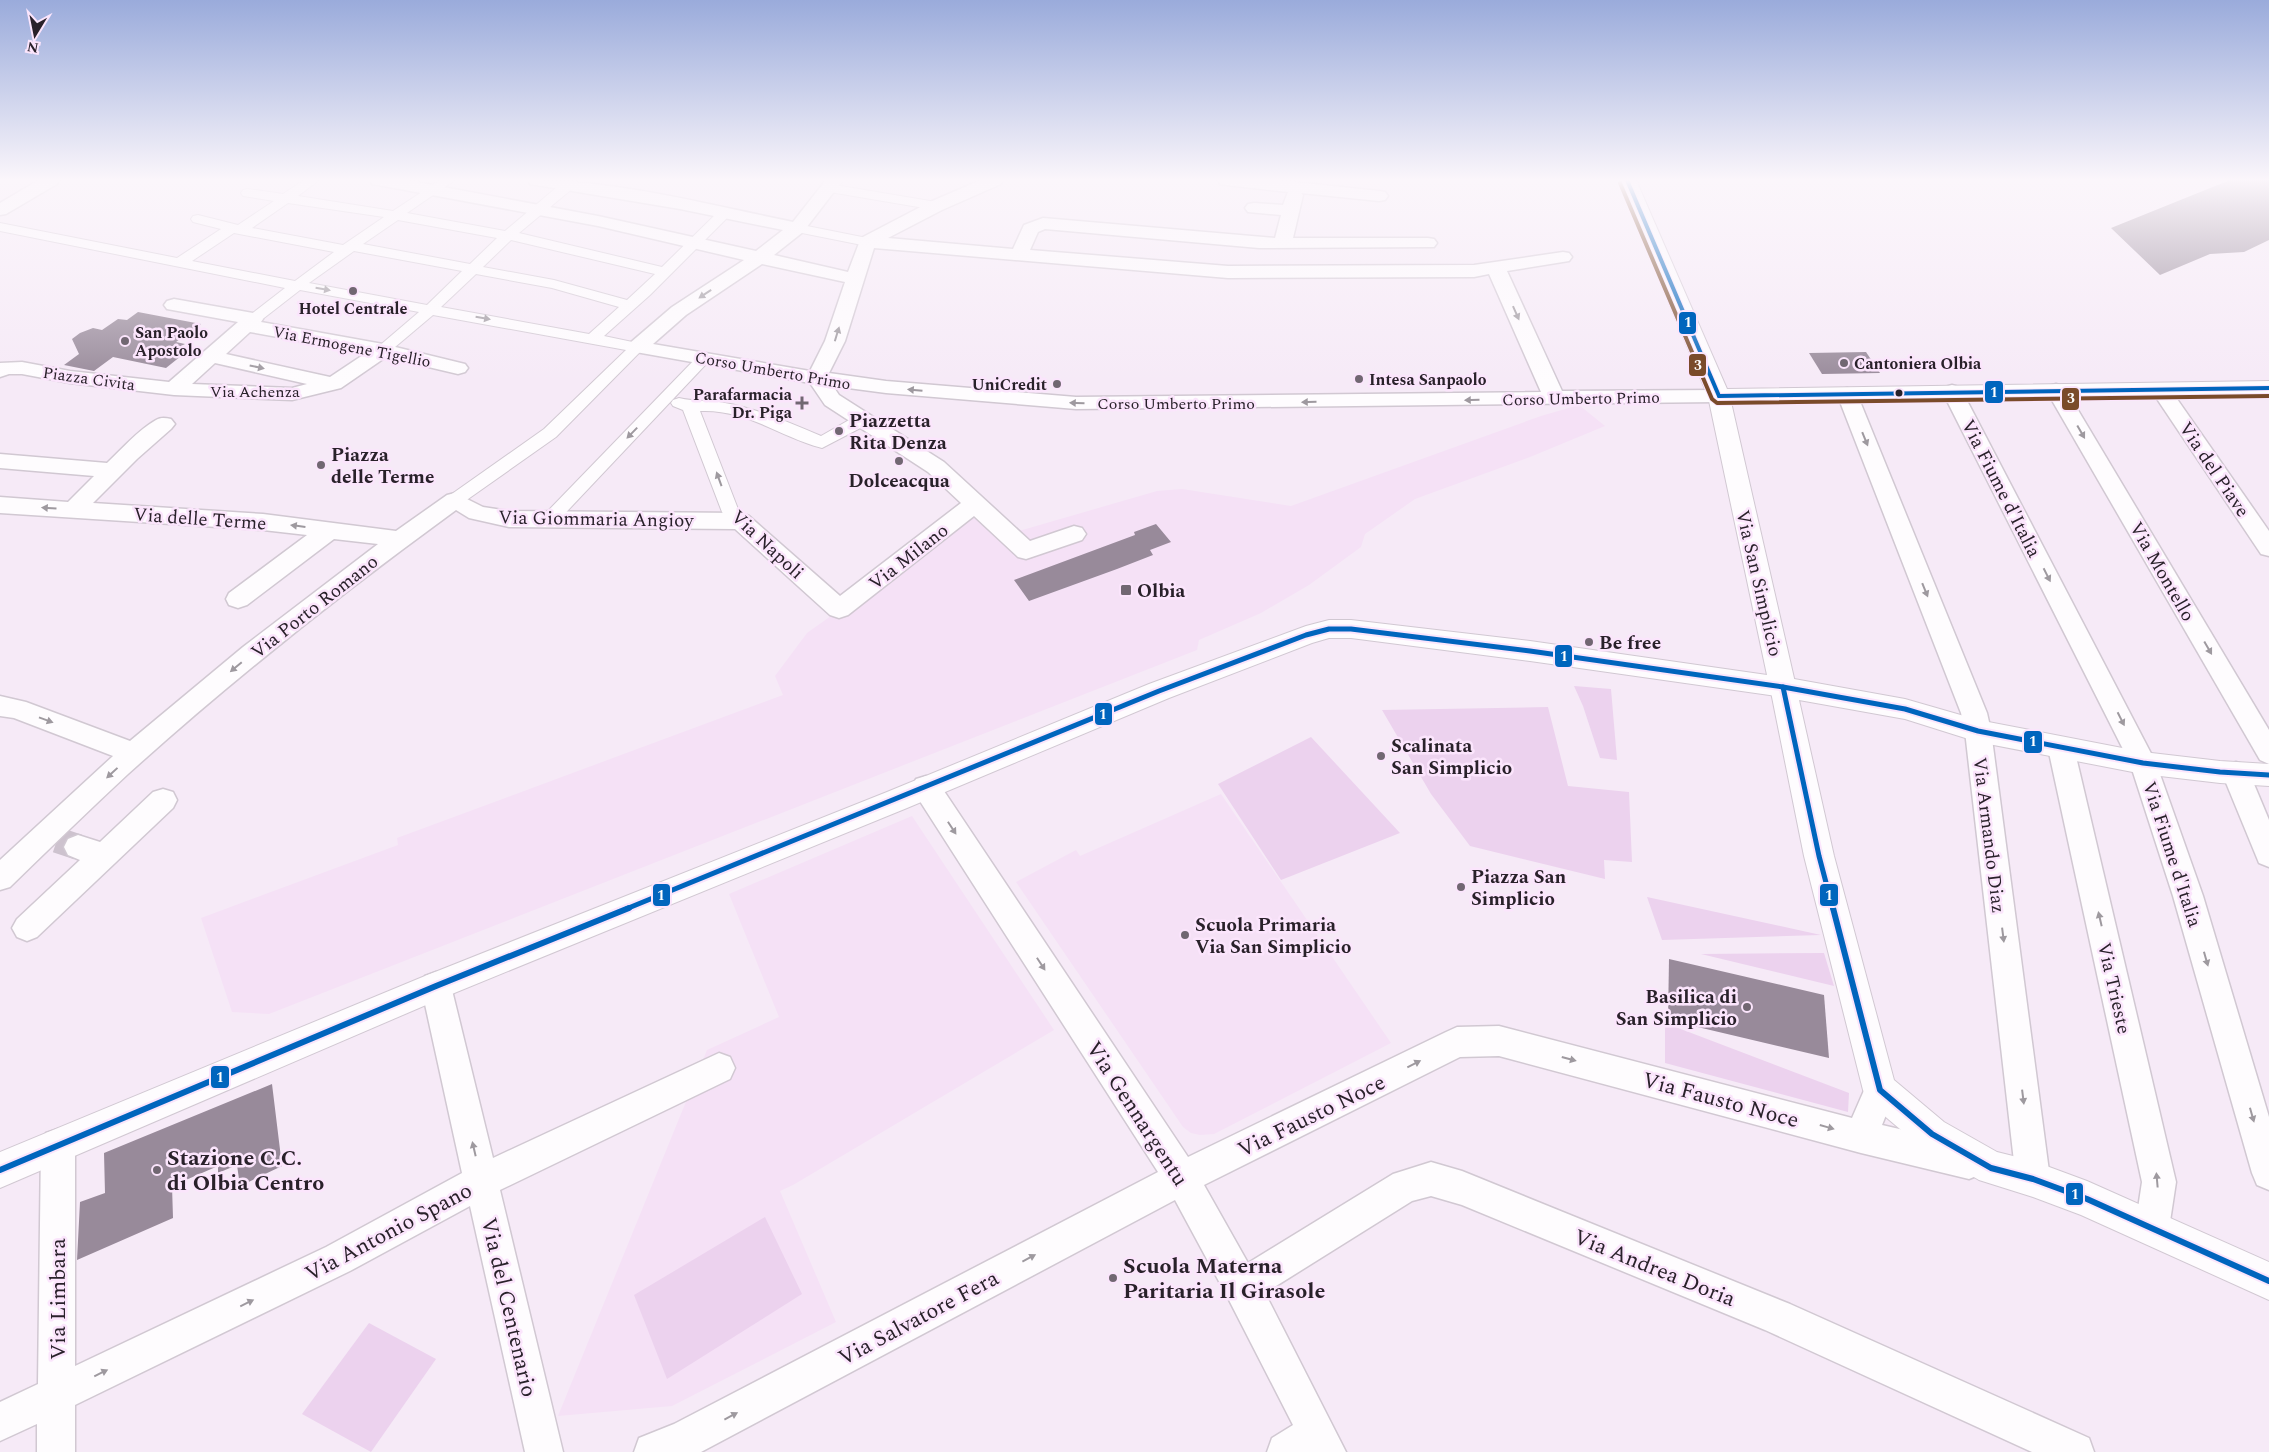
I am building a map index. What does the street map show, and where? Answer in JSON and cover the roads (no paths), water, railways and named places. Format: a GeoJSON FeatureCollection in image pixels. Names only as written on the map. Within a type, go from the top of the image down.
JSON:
{"type":"FeatureCollection","features":[{"type":"Feature","properties":{"kind":"main road","name":"Via San Simplicio"},"geometry":{"type":"LineString","coordinates":[[1656,248],[1719,396],[1819,856],[1880,1090]]}},
{"type":"Feature","properties":{"kind":"main road"},"geometry":{"type":"LineString","coordinates":[[1719,396],[2056,390],[2268,389]]}},
{"type":"Feature","properties":{"kind":"main road"},"geometry":{"type":"LineString","coordinates":[[0,1170],[436,986],[1160,691],[1306,634],[1329,629],[1351,629],[1530,651],[1783,687],[1905,709],[1978,730],[2143,763],[2269,775]]}},
{"type":"Feature","properties":{"kind":"main road"},"geometry":{"type":"LineString","coordinates":[[1880,1090],[1932,1134],[1992,1168]]}},
{"type":"Feature","properties":{"kind":"main road","name":"Via Fausto Noce"},"geometry":{"type":"LineString","coordinates":[[1992,1168],[2033,1179],[2087,1199],[2269,1281]]}},
{"type":"Feature","properties":{"kind":"street"},"geometry":{"type":"LineString","coordinates":[[105,248],[637,347],[679,311],[773,248]]}},
{"type":"Feature","properties":{"kind":"street"},"geometry":{"type":"LineString","coordinates":[[181,262],[205,248]]}},
{"type":"Feature","properties":{"kind":"street"},"geometry":{"type":"LineString","coordinates":[[174,389],[250,322],[348,248],[554,284],[630,306]]}},
{"type":"Feature","properties":{"kind":"street"},"geometry":{"type":"LineString","coordinates":[[210,356],[334,384],[383,350],[431,309],[495,248]]}},
{"type":"Feature","properties":{"kind":"street"},"geometry":{"type":"LineString","coordinates":[[563,248],[666,272]]}},
{"type":"Feature","properties":{"kind":"street"},"geometry":{"type":"LineString","coordinates":[[593,338],[630,306],[690,248]]}},
{"type":"Feature","properties":{"kind":"street"},"geometry":{"type":"LineString","coordinates":[[712,248],[854,279]]}},
{"type":"Feature","properties":{"kind":"street"},"geometry":{"type":"LineString","coordinates":[[865,248],[835,341],[817,378],[832,400],[936,467],[1026,551],[1074,534]]}},
{"type":"Feature","properties":{"kind":"street"},"geometry":{"type":"LineString","coordinates":[[934,248],[1228,272],[1474,272],[1563,257]]}},
{"type":"Feature","properties":{"kind":"street"},"geometry":{"type":"LineString","coordinates":[[1019,255],[1022,248]]}},
{"type":"Feature","properties":{"kind":"street"},"geometry":{"type":"LineString","coordinates":[[1260,248],[1265,272]]}},
{"type":"Feature","properties":{"kind":"street"},"geometry":{"type":"LineString","coordinates":[[1496,268],[1555,399]]}},
{"type":"Feature","properties":{"kind":"street","name":"Via Ermogene Tigellio"},"geometry":{"type":"LineString","coordinates":[[174,304],[458,368]]}},
{"type":"Feature","properties":{"kind":"street","name":"Corso Umberto Primo"},"geometry":{"type":"LineString","coordinates":[[637,347],[886,388],[1076,403],[1719,396]]}},
{"type":"Feature","properties":{"kind":"street","name":"Via Porto Romano"},"geometry":{"type":"LineString","coordinates":[[0,878],[71,844],[134,753],[274,636],[399,539],[550,434],[637,347]]}},
{"type":"Feature","properties":{"kind":"street"},"geometry":{"type":"LineString","coordinates":[[549,520],[704,358]]}},
{"type":"Feature","properties":{"kind":"street","name":"Piazza Civita"},"geometry":{"type":"LineString","coordinates":[[2,369],[22,368],[70,377],[174,389]]}},
{"type":"Feature","properties":{"kind":"street","name":"Via Achenza"},"geometry":{"type":"LineString","coordinates":[[174,389],[275,394],[311,390],[334,384]]}},
{"type":"Feature","properties":{"kind":"street","name":"Via Montello"},"geometry":{"type":"LineString","coordinates":[[2056,390],[2269,753]]}},
{"type":"Feature","properties":{"kind":"street","name":"Via del Piave"},"geometry":{"type":"LineString","coordinates":[[2161,390],[2269,548]]}},
{"type":"Feature","properties":{"kind":"street","name":"Via Fiume d'Italia"},"geometry":{"type":"LineString","coordinates":[[1952,392],[2143,763],[2188,896],[2269,1173]]}},
{"type":"Feature","properties":{"kind":"street","name":"Via Armando Diaz"},"geometry":{"type":"LineString","coordinates":[[1847,394],[1974,713],[1978,730],[2033,1179]]}},
{"type":"Feature","properties":{"kind":"street"},"geometry":{"type":"LineString","coordinates":[[666,397],[690,407],[705,405],[767,418],[822,443],[862,420]]}},
{"type":"Feature","properties":{"kind":"street","name":"Via Napoli"},"geometry":{"type":"LineString","coordinates":[[690,407],[730,512],[839,609]]}},
{"type":"Feature","properties":{"kind":"street"},"geometry":{"type":"LineString","coordinates":[[74,510],[114,471],[137,444],[164,424]]}},
{"type":"Feature","properties":{"kind":"street"},"geometry":{"type":"LineString","coordinates":[[0,461],[114,471]]}},
{"type":"Feature","properties":{"kind":"street","name":"Via Giommaria Angioy"},"geometry":{"type":"LineString","coordinates":[[455,500],[477,513],[509,519],[742,521]]}},
{"type":"Feature","properties":{"kind":"street","name":"Via Milano"},"geometry":{"type":"LineString","coordinates":[[839,609],[976,503]]}},
{"type":"Feature","properties":{"kind":"street","name":"Via delle Terme"},"geometry":{"type":"LineString","coordinates":[[0,504],[264,522],[399,539]]}},
{"type":"Feature","properties":{"kind":"street"},"geometry":{"type":"LineString","coordinates":[[238,599],[330,530]]}},
{"type":"Feature","properties":{"kind":"street"},"geometry":{"type":"LineString","coordinates":[[0,706],[16,709],[134,753]]}},
{"type":"Feature","properties":{"kind":"street","name":"Via Trieste"},"geometry":{"type":"LineString","coordinates":[[2061,748],[2159,1182],[2152,1228]]}},
{"type":"Feature","properties":{"kind":"street"},"geometry":{"type":"LineString","coordinates":[[2236,773],[2269,855]]}},
{"type":"Feature","properties":{"kind":"street","name":"Via Gennargentu"},"geometry":{"type":"LineString","coordinates":[[926,787],[1182,1178],[1242,1287],[1310,1446]]}},
{"type":"Feature","properties":{"kind":"street"},"geometry":{"type":"LineString","coordinates":[[27,928],[71,844],[163,800]]}},
{"type":"Feature","properties":{"kind":"street","name":"Via del Centenario"},"geometry":{"type":"LineString","coordinates":[[436,986],[544,1452]]}},
{"type":"Feature","properties":{"kind":"street","name":"Via Fausto Noce"},"geometry":{"type":"LineString","coordinates":[[1182,1178],[1457,1042],[1499,1041],[1861,1137],[1992,1168]]}},
{"type":"Feature","properties":{"kind":"street","name":"Via Antonio Spano"},"geometry":{"type":"LineString","coordinates":[[0,1422],[338,1259],[481,1181],[720,1068]]}},
{"type":"Feature","properties":{"kind":"street"},"geometry":{"type":"LineString","coordinates":[[1861,1137],[1880,1090]]}},
{"type":"Feature","properties":{"kind":"street","name":"Via Limbara"},"geometry":{"type":"LineString","coordinates":[[56,1452],[58,1145]]}},
{"type":"Feature","properties":{"kind":"street","name":"Via Salvatore Fera"},"geometry":{"type":"LineString","coordinates":[[652,1452],[689,1445],[1182,1178]]}},
{"type":"Feature","properties":{"kind":"street","name":"Via Andrea Doria"},"geometry":{"type":"LineString","coordinates":[[1242,1287],[1405,1186],[1431,1179],[1462,1188],[1777,1317],[2075,1452]]}},
{"type":"Feature","properties":{"kind":"tunnel"},"geometry":{"type":"LineString","coordinates":[[57,840],[78,847]]}},
{"type":"Feature","properties":{"kind":"place","name":"Hotel Centrale"},"geometry":{"type":"Point","coordinates":[353,291]}},
{"type":"Feature","properties":{"kind":"place","name":"San Paolo Apostolo"},"geometry":{"type":"Point","coordinates":[125,341]}},
{"type":"Feature","properties":{"kind":"place","name":"Cantoniera Olbia"},"geometry":{"type":"Point","coordinates":[1844,363]}},
{"type":"Feature","properties":{"kind":"place","name":"Intesa Sanpaolo"},"geometry":{"type":"Point","coordinates":[1359,379]}},
{"type":"Feature","properties":{"kind":"place","name":"UniCredit"},"geometry":{"type":"Point","coordinates":[1057,384]}},
{"type":"Feature","properties":{"kind":"place","name":"Parafarmacia Dr. Piga"},"geometry":{"type":"Point","coordinates":[802,403]}},
{"type":"Feature","properties":{"kind":"place","name":"Piazzetta Rita Denza"},"geometry":{"type":"Point","coordinates":[839,431]}},
{"type":"Feature","properties":{"kind":"place","name":"Dolceacqua"},"geometry":{"type":"Point","coordinates":[899,461]}},
{"type":"Feature","properties":{"kind":"place","name":"Piazza delle Terme"},"geometry":{"type":"Point","coordinates":[321,465]}},
{"type":"Feature","properties":{"kind":"place","name":"Olbia"},"geometry":{"type":"Point","coordinates":[1126,590]}},
{"type":"Feature","properties":{"kind":"place","name":"Be free"},"geometry":{"type":"Point","coordinates":[1589,642]}},
{"type":"Feature","properties":{"kind":"place","name":"Scalinata San Simplicio"},"geometry":{"type":"Point","coordinates":[1381,756]}},
{"type":"Feature","properties":{"kind":"place","name":"Piazza San Simplicio"},"geometry":{"type":"Point","coordinates":[1461,887]}},
{"type":"Feature","properties":{"kind":"place","name":"Scuola Primaria Via San Simplicio"},"geometry":{"type":"Point","coordinates":[1185,935]}},
{"type":"Feature","properties":{"kind":"place","name":"Basilica di San Simplicio"},"geometry":{"type":"Point","coordinates":[1747,1007]}},
{"type":"Feature","properties":{"kind":"place","name":"Stazione C.C. di Olbia Centro"},"geometry":{"type":"Point","coordinates":[157,1170]}},
{"type":"Feature","properties":{"kind":"place","name":"Scuola Materna Paritaria Il Girasole"},"geometry":{"type":"Point","coordinates":[1113,1278]}}]}
